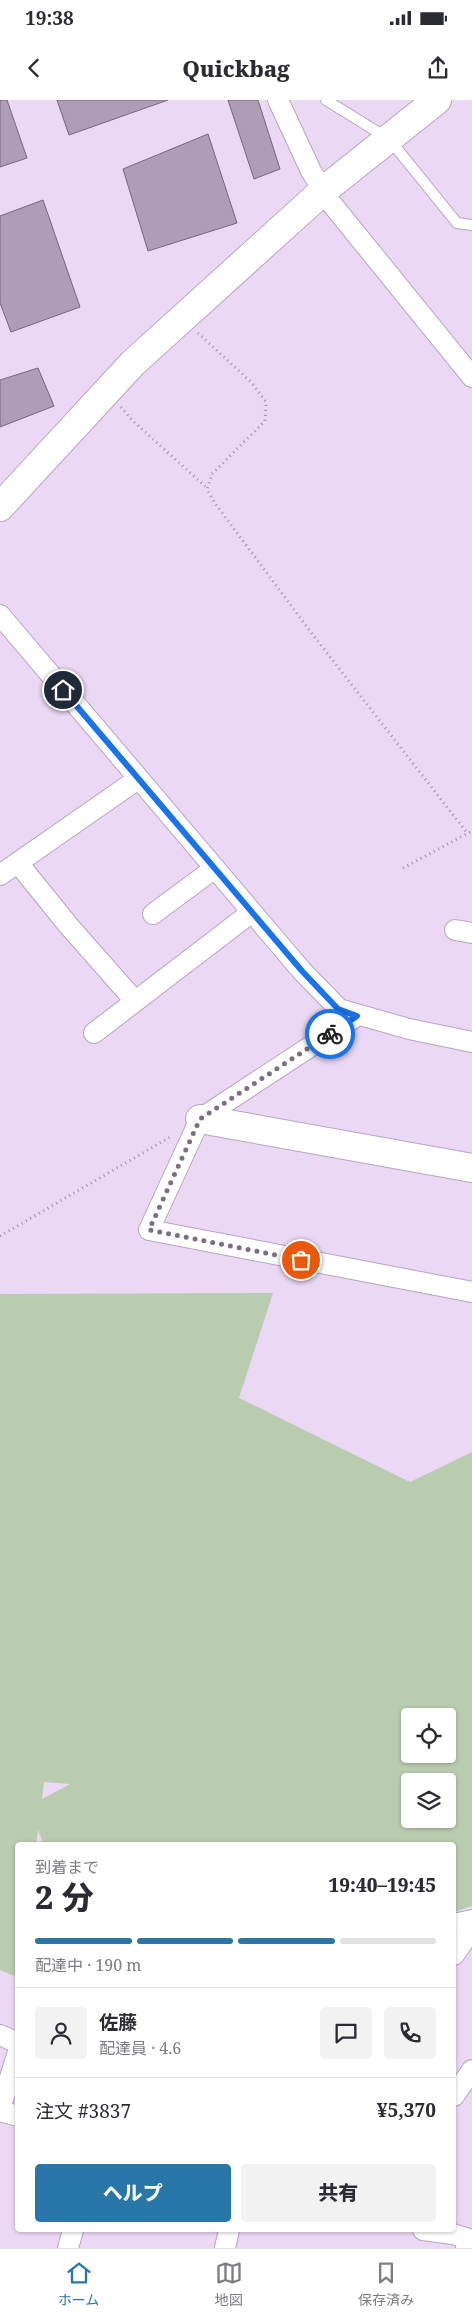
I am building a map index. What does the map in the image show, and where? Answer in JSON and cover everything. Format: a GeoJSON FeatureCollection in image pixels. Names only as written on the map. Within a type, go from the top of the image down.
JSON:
{"type":"FeatureCollection","features":[{"type":"Feature","properties":{"kind":"street"},"geometry":{"type":"LineString","coordinates":[[278,100],[323,191],[472,377]]}},
{"type":"Feature","properties":{"kind":"street"},"geometry":{"type":"LineString","coordinates":[[0,507],[133,363],[323,191],[437,100]]}},
{"type":"Feature","properties":{"kind":"street"},"geometry":{"type":"LineString","coordinates":[[0,616],[252,912],[338,1009],[357,1016],[472,1042]]}},
{"type":"Feature","properties":{"kind":"street"},"geometry":{"type":"LineString","coordinates":[[0,875],[138,779]]}},
{"type":"Feature","properties":{"kind":"street"},"geometry":{"type":"LineString","coordinates":[[18,863],[68,925],[135,1001]]}},
{"type":"Feature","properties":{"kind":"street"},"geometry":{"type":"LineString","coordinates":[[153,914],[215,868]]}},
{"type":"Feature","properties":{"kind":"street"},"geometry":{"type":"LineString","coordinates":[[94,1033],[252,912]]}},
{"type":"Feature","properties":{"kind":"street"},"geometry":{"type":"LineString","coordinates":[[357,1016],[200,1119],[149,1230],[472,1292]]}},
{"type":"Feature","properties":{"kind":"street"},"geometry":{"type":"LineString","coordinates":[[200,1119],[472,1168]]}},
{"type":"Feature","properties":{"kind":"street"},"geometry":{"type":"LineString","coordinates":[[456,1924],[472,1920]]}},
{"type":"Feature","properties":{"kind":"street"},"geometry":{"type":"LineString","coordinates":[[456,1951],[472,1929]]}},
{"type":"Feature","properties":{"kind":"street"},"geometry":{"type":"LineString","coordinates":[[0,2035],[15,2042]]}},
{"type":"Feature","properties":{"kind":"street"},"geometry":{"type":"LineString","coordinates":[[15,2062],[0,2110],[15,2115]]}},
{"type":"Feature","properties":{"kind":"street"},"geometry":{"type":"LineString","coordinates":[[456,2093],[472,2070]]}},
{"type":"Feature","properties":{"kind":"street"},"geometry":{"type":"LineString","coordinates":[[68,2248],[72,2232]]}},
{"type":"Feature","properties":{"kind":"street"},"geometry":{"type":"LineString","coordinates":[[225,2248],[229,2232]]}},
{"type":"Feature","properties":{"kind":"street"},"geometry":{"type":"LineString","coordinates":[[438,2232],[453,2234],[472,2240]]}},
{"type":"Feature","properties":{"kind":"lane"},"geometry":{"type":"LineString","coordinates":[[326,100],[389,139],[457,223],[472,225]]}},
{"type":"Feature","properties":{"kind":"path"},"geometry":{"type":"LineString","coordinates":[[183,318],[251,382],[266,402],[265,421],[212,474],[207,489]]}},
{"type":"Feature","properties":{"kind":"path"},"geometry":{"type":"LineString","coordinates":[[108,391],[132,420],[207,489],[214,502],[313,635],[470,833],[403,868]]}},
{"type":"Feature","properties":{"kind":"path"},"geometry":{"type":"LineString","coordinates":[[0,1236],[200,1119]]}},
{"type":"Feature","properties":{"kind":"green space"},"geometry":{"type":"Polygon","coordinates":[[[273,1293],[239,1398],[410,1482],[472,1452],[472,1906],[456,1911],[456,1842],[43,1842],[38,1830],[36,1842],[15,1842],[15,1976],[0,1970],[0,1294],[273,1293]],[[44,1782],[42,1799],[70,1784],[44,1782]]]}},
{"type":"Feature","properties":{"kind":"building"},"geometry":{"type":"Polygon","coordinates":[[[0,100],[7,100],[27,158],[0,167],[0,100]]]}},
{"type":"Feature","properties":{"kind":"building"},"geometry":{"type":"Polygon","coordinates":[[[57,100],[168,100],[69,135],[57,100]]]}},
{"type":"Feature","properties":{"kind":"building"},"geometry":{"type":"Polygon","coordinates":[[[228,100],[258,100],[280,169],[254,179],[228,100]]]}},
{"type":"Feature","properties":{"kind":"building"},"geometry":{"type":"Polygon","coordinates":[[[208,134],[237,223],[148,251],[123,169],[208,134]]]}},
{"type":"Feature","properties":{"kind":"building"},"geometry":{"type":"Polygon","coordinates":[[[43,200],[80,307],[11,332],[0,303],[0,216],[43,200]]]}},
{"type":"Feature","properties":{"kind":"building"},"geometry":{"type":"Polygon","coordinates":[[[38,368],[54,406],[0,427],[0,380],[38,368]]]}},
{"type":"Feature","properties":{"kind":"way so far"},"geometry":{"type":"LineString","coordinates":[[301,1260],[149,1230],[200,1119],[330,1034]]}},
{"type":"Feature","properties":{"kind":"route"},"geometry":{"type":"LineString","coordinates":[[63,690],[302,971],[338,1009],[357,1016],[330,1034]]}}]}
